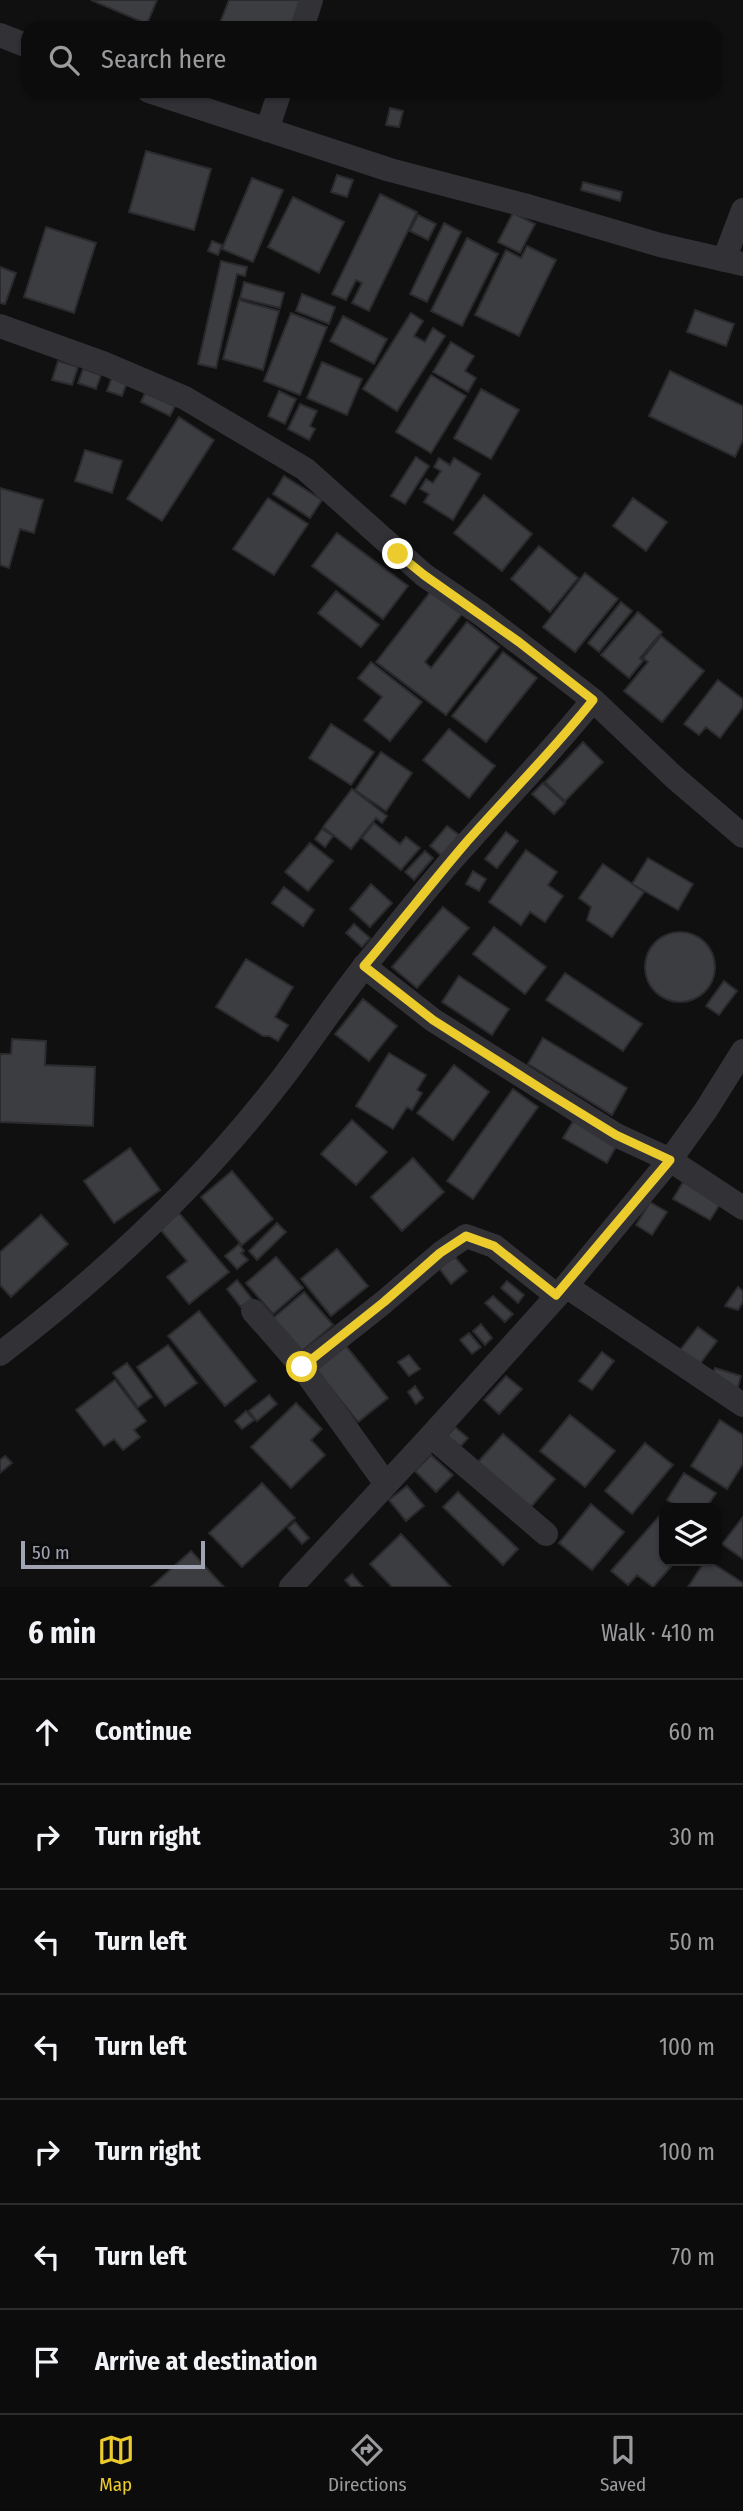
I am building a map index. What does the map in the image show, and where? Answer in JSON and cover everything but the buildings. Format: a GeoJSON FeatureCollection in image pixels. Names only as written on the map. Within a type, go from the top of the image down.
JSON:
{"type":"FeatureCollection","features":[{"type":"Feature","properties":{"kind":"street"},"geometry":{"type":"LineString","coordinates":[[304,21],[311,0]]}},
{"type":"Feature","properties":{"kind":"street"},"geometry":{"type":"LineString","coordinates":[[0,35],[21,44]]}},
{"type":"Feature","properties":{"kind":"street"},"geometry":{"type":"LineString","coordinates":[[170,98],[390,170],[524,205],[660,245],[733,262],[743,210]]}},
{"type":"Feature","properties":{"kind":"street"},"geometry":{"type":"LineString","coordinates":[[267,130],[278,98]]}},
{"type":"Feature","properties":{"kind":"street"},"geometry":{"type":"LineString","coordinates":[[0,326],[103,363],[185,398],[305,469],[424,575],[481,614],[593,700],[675,778],[743,836]]}},
{"type":"Feature","properties":{"kind":"street"},"geometry":{"type":"LineString","coordinates":[[0,1354],[93,1279],[214,1160],[276,1086],[364,966],[465,845],[522,780],[542,762],[593,700]]}},
{"type":"Feature","properties":{"kind":"street"},"geometry":{"type":"LineString","coordinates":[[364,966],[433,1020],[616,1135],[670,1160],[743,1208]]}},
{"type":"Feature","properties":{"kind":"street"},"geometry":{"type":"LineString","coordinates":[[290,1587],[561,1291],[670,1160],[743,1051]]}},
{"type":"Feature","properties":{"kind":"street"},"geometry":{"type":"LineString","coordinates":[[302,1367],[384,1302],[440,1253],[466,1236],[494,1246],[743,1405]]}},
{"type":"Feature","properties":{"kind":"street"},"geometry":{"type":"LineString","coordinates":[[253,1311],[302,1367],[386,1484]]}},
{"type":"Feature","properties":{"kind":"street"},"geometry":{"type":"LineString","coordinates":[[431,1436],[546,1534]]}},
{"type":"Feature","properties":{"kind":"route"},"geometry":{"type":"LineString","coordinates":[[302,1367],[384,1302],[440,1253],[466,1236],[494,1246],[556,1295],[670,1160],[616,1135],[551,1095],[433,1020],[364,966],[465,845],[522,780],[542,762],[593,700],[398,554]]}}]}
